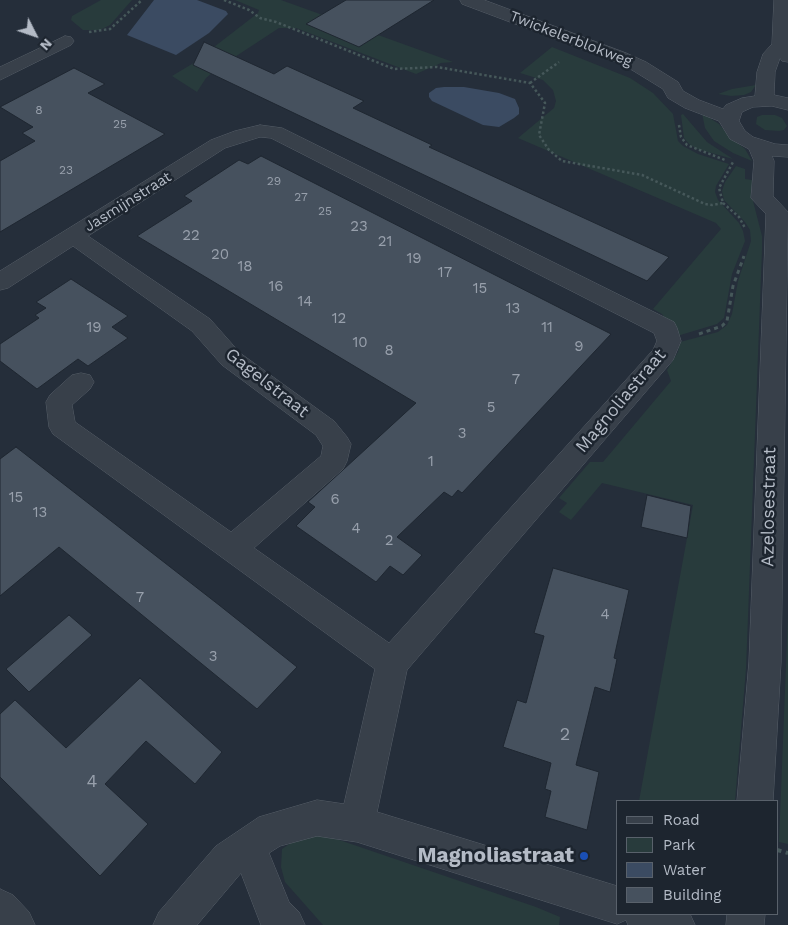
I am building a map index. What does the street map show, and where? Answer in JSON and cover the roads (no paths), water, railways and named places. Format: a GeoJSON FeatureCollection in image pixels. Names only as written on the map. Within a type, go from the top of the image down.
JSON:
{"type":"FeatureCollection","features":[{"type":"Feature","properties":{"kind":"street","name":"Twickelerblokweg"},"geometry":{"type":"LineString","coordinates":[[468,0],[620,57],[639,66],[670,86],[674,94],[692,104],[735,111]]}},
{"type":"Feature","properties":{"kind":"street"},"geometry":{"type":"LineString","coordinates":[[764,100],[772,54],[784,51],[782,0]]}},
{"type":"Feature","properties":{"kind":"street"},"geometry":{"type":"LineString","coordinates":[[0,74],[65,41]]}},
{"type":"Feature","properties":{"kind":"street"},"geometry":{"type":"LineString","coordinates":[[788,104],[764,100],[735,111],[731,128],[737,135],[759,147],[788,151]]}},
{"type":"Feature","properties":{"kind":"street","name":"Jasmijnstraat"},"geometry":{"type":"LineString","coordinates":[[0,282],[218,144],[242,135],[260,131]]}},
{"type":"Feature","properties":{"kind":"street","name":"Magnoliastraat"},"geometry":{"type":"LineString","coordinates":[[260,131],[276,132],[651,320],[665,328],[669,341],[664,354],[392,663],[357,824]]}},
{"type":"Feature","properties":{"kind":"street","name":"Azelosestraat"},"geometry":{"type":"LineString","coordinates":[[754,800],[765,662],[783,208],[762,198],[764,161],[759,147]]}},
{"type":"Feature","properties":{"kind":"street","name":"Gagelstraat"},"geometry":{"type":"LineString","coordinates":[[73,236],[201,324],[231,359],[325,428],[337,444],[333,461],[233,548]]}},
{"type":"Feature","properties":{"kind":"street"},"geometry":{"type":"LineString","coordinates":[[81,382],[59,402],[62,427],[392,663]]}},
{"type":"Feature","properties":{"kind":"street"},"geometry":{"type":"LineString","coordinates":[[172,925],[229,859],[272,830],[317,818],[357,824],[616,905]]}},
{"type":"Feature","properties":{"kind":"street"},"geometry":{"type":"LineString","coordinates":[[248,846],[276,915],[286,925]]}},
{"type":"Feature","properties":{"kind":"street"},"geometry":{"type":"LineString","coordinates":[[0,908],[16,925]]}},
{"type":"Feature","properties":{"kind":"street"},"geometry":{"type":"LineString","coordinates":[[645,915],[676,925]]}},
{"type":"Feature","properties":{"kind":"water"},"geometry":{"type":"Polygon","coordinates":[[[154,0],[197,0],[226,11],[228,14],[209,33],[176,55],[127,35],[154,0]]]}},
{"type":"Feature","properties":{"kind":"water"},"geometry":{"type":"Polygon","coordinates":[[[464,87],[499,93],[515,99],[519,108],[519,114],[499,127],[483,125],[432,101],[429,93],[436,88],[464,87]]]}},
{"type":"Feature","properties":{"kind":"place","name":"Magnoliastraat"},"geometry":{"type":"Point","coordinates":[584,856]}}]}
